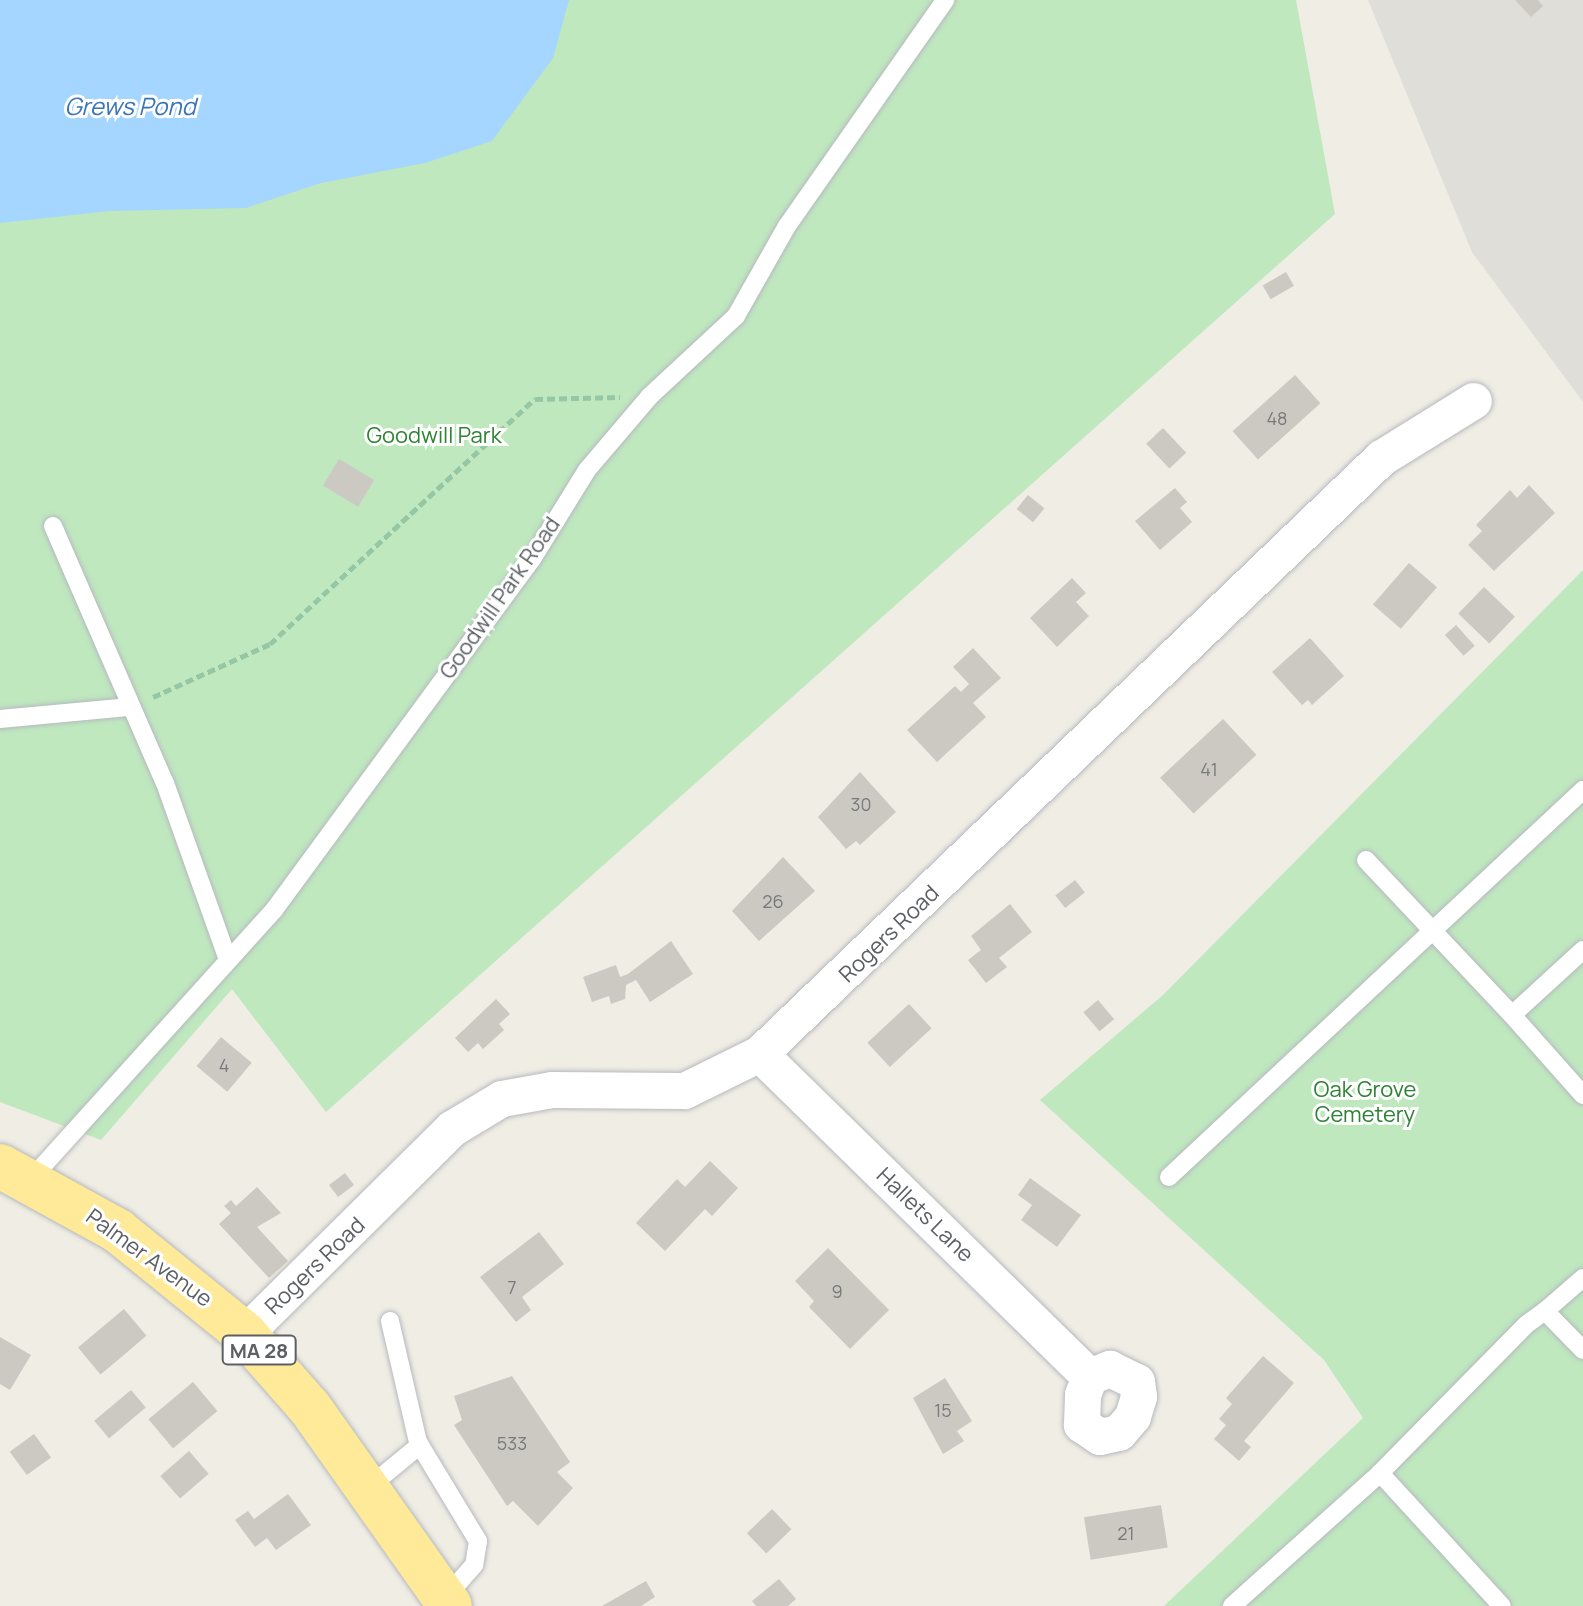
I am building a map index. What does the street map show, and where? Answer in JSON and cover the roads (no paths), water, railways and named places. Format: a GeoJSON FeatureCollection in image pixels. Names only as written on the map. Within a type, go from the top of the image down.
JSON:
{"type":"FeatureCollection","features":[{"type":"Feature","properties":{"kind":"highway","name":"Palmer Avenue"},"geometry":{"type":"LineString","coordinates":[[15,1173],[167,1266],[245,1334],[369,1487],[448,1602]]}},
{"type":"Feature","properties":{"kind":"street","name":"Rogers Road"},"geometry":{"type":"LineString","coordinates":[[245,1334],[452,1129],[502,1099],[552,1090],[685,1091],[760,1054],[1382,458],[1474,401]]}},
{"type":"Feature","properties":{"kind":"street","name":"Hallets Lane"},"geometry":{"type":"LineString","coordinates":[[760,1054],[1090,1377]]}},
{"type":"Feature","properties":{"kind":"lane","name":"Goodwill Park Road"},"geometry":{"type":"LineString","coordinates":[[15,1173],[274,910],[388,759],[532,559],[587,470],[650,396],[736,316],[787,226],[945,0]]}},
{"type":"Feature","properties":{"kind":"lane"},"geometry":{"type":"LineString","coordinates":[[53,526],[190,846],[228,960]]}},
{"type":"Feature","properties":{"kind":"lane"},"geometry":{"type":"LineString","coordinates":[[0,719],[130,707]]}},
{"type":"Feature","properties":{"kind":"lane"},"geometry":{"type":"LineString","coordinates":[[1169,1177],[1583,790]]}},
{"type":"Feature","properties":{"kind":"lane"},"geometry":{"type":"LineString","coordinates":[[1366,860],[1435,931],[1583,1095]]}},
{"type":"Feature","properties":{"kind":"lane"},"geometry":{"type":"LineString","coordinates":[[1512,1015],[1583,950]]}},
{"type":"Feature","properties":{"kind":"lane"},"geometry":{"type":"LineString","coordinates":[[1232,1606],[1380,1473],[1527,1324],[1583,1278]]}},
{"type":"Feature","properties":{"kind":"lane"},"geometry":{"type":"LineString","coordinates":[[1545,1311],[1583,1350]]}},
{"type":"Feature","properties":{"kind":"lane"},"geometry":{"type":"LineString","coordinates":[[390,1321],[420,1445],[478,1541],[474,1565],[448,1602]]}},
{"type":"Feature","properties":{"kind":"lane"},"geometry":{"type":"LineString","coordinates":[[369,1487],[420,1445]]}},
{"type":"Feature","properties":{"kind":"lane"},"geometry":{"type":"LineString","coordinates":[[1380,1473],[1502,1606]]}},
{"type":"Feature","properties":{"kind":"water","name":"Grews Pond"},"geometry":{"type":"Polygon","coordinates":[[[0,0],[569,0],[553,58],[492,141],[425,163],[321,183],[246,208],[110,211],[0,223],[0,0]]]}},
{"type":"Feature","properties":{"kind":"park label","name":"Goodwill Park"},"geometry":{"type":"Point","coordinates":[434,436]}},
{"type":"Feature","properties":{"kind":"park label","name":"Oak Grove Cemetery"},"geometry":{"type":"Point","coordinates":[1365,1102]}}]}
